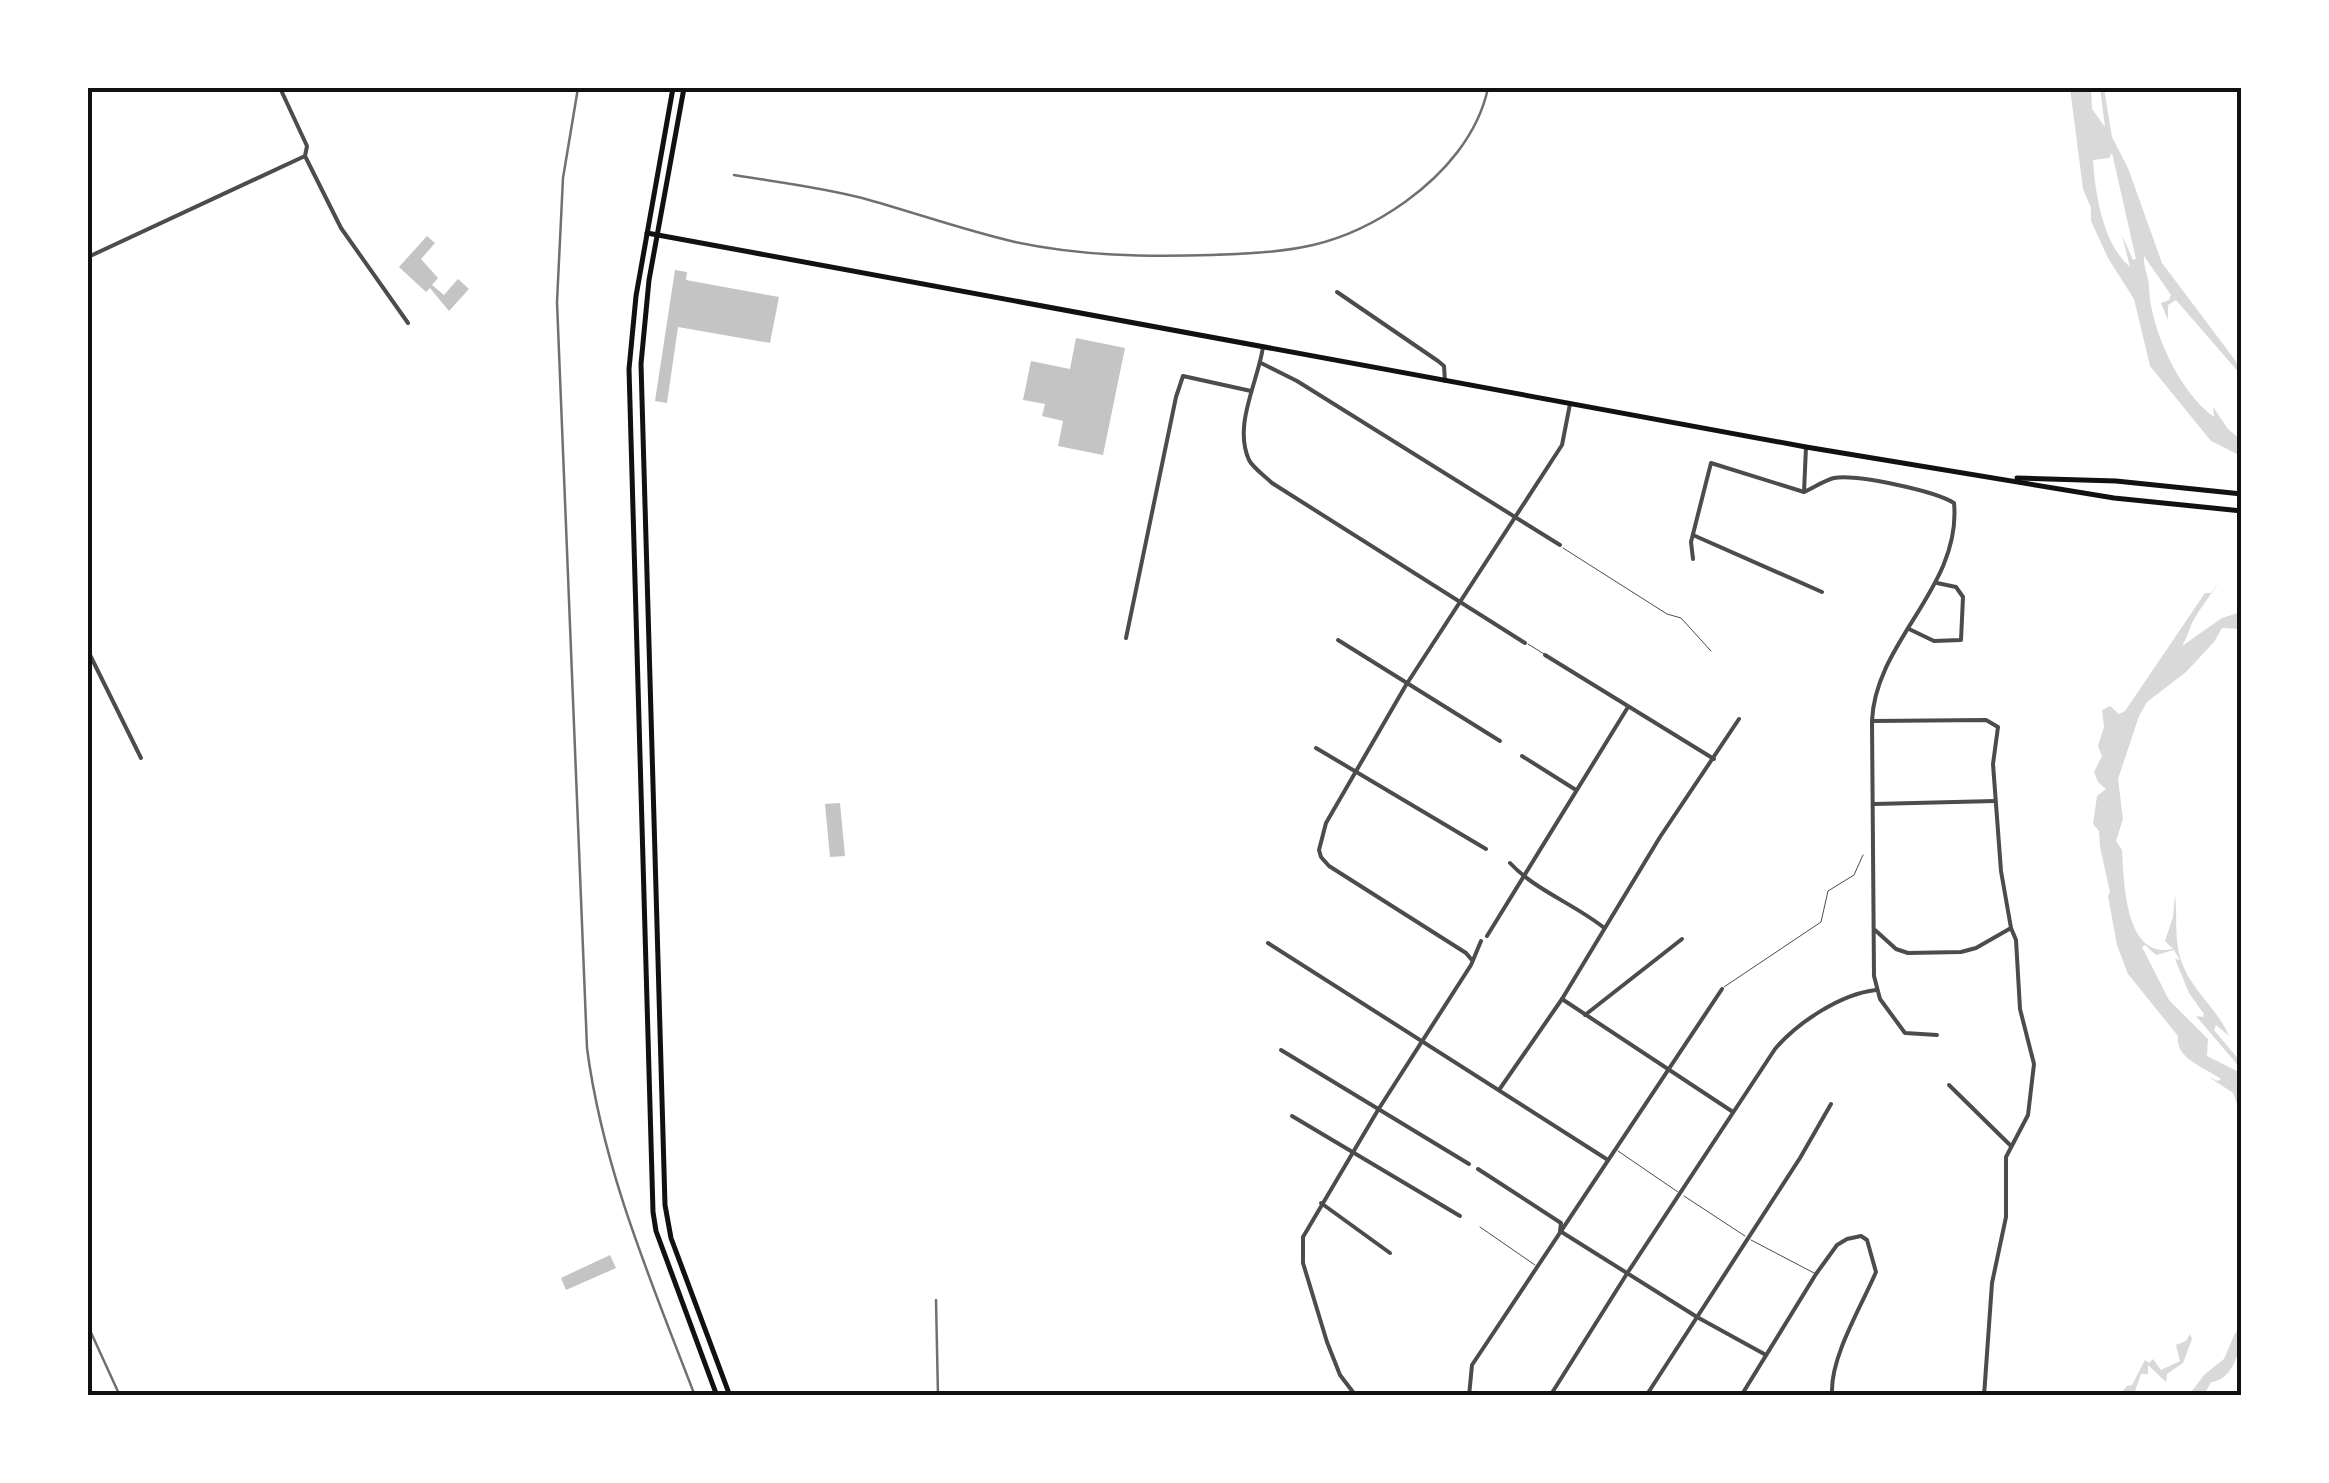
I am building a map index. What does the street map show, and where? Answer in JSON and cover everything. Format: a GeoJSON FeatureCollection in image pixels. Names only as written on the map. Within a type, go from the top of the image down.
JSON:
{"type":"FeatureCollection","features":[{"type":"Feature","properties":{"kind":"main road"},"geometry":{"type":"LineString","coordinates":[[673,88],[642,258],[632,330],[628,406],[652,1149],[656,1232],[717,1396]]}},
{"type":"Feature","properties":{"kind":"main road"},"geometry":{"type":"LineString","coordinates":[[684,88],[642,330],[644,534],[665,1205],[671,1238],[730,1396]]}},
{"type":"Feature","properties":{"kind":"main road"},"geometry":{"type":"LineString","coordinates":[[666,128],[676,130]]}},
{"type":"Feature","properties":{"kind":"main road"},"geometry":{"type":"LineString","coordinates":[[646,233],[1806,447],[2114,498],[2242,510]]}},
{"type":"Feature","properties":{"kind":"main road"},"geometry":{"type":"LineString","coordinates":[[642,258],[652,260]]}},
{"type":"Feature","properties":{"kind":"main road"},"geometry":{"type":"LineString","coordinates":[[628,406],[641,406]]}},
{"type":"Feature","properties":{"kind":"main road"},"geometry":{"type":"LineString","coordinates":[[1999,478],[2116,481],[2242,494]]}},
{"type":"Feature","properties":{"kind":"main road"},"geometry":{"type":"LineString","coordinates":[[632,535],[644,534]]}},
{"type":"Feature","properties":{"kind":"main road"},"geometry":{"type":"LineString","coordinates":[[645,908],[657,907]]}},
{"type":"Feature","properties":{"kind":"main road"},"geometry":{"type":"LineString","coordinates":[[652,1149],[664,1148]]}},
{"type":"Feature","properties":{"kind":"street"},"geometry":{"type":"LineString","coordinates":[[280,88],[307,146],[305,156],[341,228],[408,323]]}},
{"type":"Feature","properties":{"kind":"street"},"geometry":{"type":"LineString","coordinates":[[88,257],[305,156]]}},
{"type":"Feature","properties":{"kind":"street"},"geometry":{"type":"LineString","coordinates":[[1337,292],[1438,361],[1444,366],[1445,380]]}},
{"type":"Feature","properties":{"kind":"street"},"geometry":{"type":"LineString","coordinates":[[1264,347],[1244,435],[1250,462],[1272,483],[1525,642]]}},
{"type":"Feature","properties":{"kind":"street"},"geometry":{"type":"LineString","coordinates":[[1262,364],[1297,381],[1560,545]]}},
{"type":"Feature","properties":{"kind":"street"},"geometry":{"type":"LineString","coordinates":[[1126,638],[1183,376],[1251,391]]}},
{"type":"Feature","properties":{"kind":"street"},"geometry":{"type":"LineString","coordinates":[[1471,960],[1466,953],[1329,866],[1320,850],[1326,823],[1406,686],[1562,445],[1570,404]]}},
{"type":"Feature","properties":{"kind":"street"},"geometry":{"type":"LineString","coordinates":[[1804,492],[1806,447]]}},
{"type":"Feature","properties":{"kind":"street"},"geometry":{"type":"LineString","coordinates":[[1693,559],[1693,535],[1711,463],[1804,492],[1834,478],[1932,492],[1951,500],[1956,522],[1954,542],[1876,688],[1872,721],[1876,990],[1906,1033],[1937,1036]]}},
{"type":"Feature","properties":{"kind":"street"},"geometry":{"type":"LineString","coordinates":[[1693,535],[1822,592]]}},
{"type":"Feature","properties":{"kind":"street"},"geometry":{"type":"LineString","coordinates":[[1909,629],[1934,641],[1960,640],[1963,597],[1956,588],[1936,582]]}},
{"type":"Feature","properties":{"kind":"street"},"geometry":{"type":"LineString","coordinates":[[1338,640],[1406,686],[1500,741]]}},
{"type":"Feature","properties":{"kind":"street"},"geometry":{"type":"LineString","coordinates":[[88,650],[140,758]]}},
{"type":"Feature","properties":{"kind":"street"},"geometry":{"type":"LineString","coordinates":[[1545,655],[1714,760]]}},
{"type":"Feature","properties":{"kind":"street"},"geometry":{"type":"LineString","coordinates":[[1488,936],[1628,707]]}},
{"type":"Feature","properties":{"kind":"street"},"geometry":{"type":"LineString","coordinates":[[1499,1090],[1562,999],[1603,928],[1738,719]]}},
{"type":"Feature","properties":{"kind":"street"},"geometry":{"type":"LineString","coordinates":[[1872,721],[1995,722],[1999,734],[1992,764],[2001,871],[2016,940],[2020,1009],[2034,1064],[2028,1114],[2006,1157],[2006,1218],[1992,1283],[1984,1396]]}},
{"type":"Feature","properties":{"kind":"street"},"geometry":{"type":"LineString","coordinates":[[1316,748],[1486,849]]}},
{"type":"Feature","properties":{"kind":"street"},"geometry":{"type":"LineString","coordinates":[[1522,756],[1576,790]]}},
{"type":"Feature","properties":{"kind":"street"},"geometry":{"type":"LineString","coordinates":[[1874,804],[1995,801]]}},
{"type":"Feature","properties":{"kind":"street"},"geometry":{"type":"LineString","coordinates":[[1510,863],[1522,876],[1582,910],[1603,928]]}},
{"type":"Feature","properties":{"kind":"street"},"geometry":{"type":"LineString","coordinates":[[1874,928],[1896,949],[1908,953],[1961,952],[2011,928]]}},
{"type":"Feature","properties":{"kind":"street"},"geometry":{"type":"LineString","coordinates":[[1584,1015],[1682,939]]}},
{"type":"Feature","properties":{"kind":"street"},"geometry":{"type":"LineString","coordinates":[[1356,1396],[1340,1375],[1327,1342],[1301,1248],[1322,1203],[1471,965],[1481,941]]}},
{"type":"Feature","properties":{"kind":"street"},"geometry":{"type":"LineString","coordinates":[[1268,943],[1608,1160]]}},
{"type":"Feature","properties":{"kind":"street"},"geometry":{"type":"LineString","coordinates":[[1469,1396],[1472,1366],[1722,989]]}},
{"type":"Feature","properties":{"kind":"street"},"geometry":{"type":"LineString","coordinates":[[1550,1396],[1679,1193],[1787,1035],[1855,992],[1876,990]]}},
{"type":"Feature","properties":{"kind":"street"},"geometry":{"type":"LineString","coordinates":[[1562,999],[1734,1112]]}},
{"type":"Feature","properties":{"kind":"street"},"geometry":{"type":"LineString","coordinates":[[1281,1050],[1470,1164]]}},
{"type":"Feature","properties":{"kind":"street"},"geometry":{"type":"LineString","coordinates":[[1949,1085],[2010,1144]]}},
{"type":"Feature","properties":{"kind":"street"},"geometry":{"type":"LineString","coordinates":[[1646,1396],[1831,1104]]}},
{"type":"Feature","properties":{"kind":"street"},"geometry":{"type":"LineString","coordinates":[[1292,1116],[1460,1216]]}},
{"type":"Feature","properties":{"kind":"street"},"geometry":{"type":"LineString","coordinates":[[1478,1169],[1561,1222],[1560,1230]]}},
{"type":"Feature","properties":{"kind":"street"},"geometry":{"type":"LineString","coordinates":[[1322,1203],[1390,1254]]}},
{"type":"Feature","properties":{"kind":"street"},"geometry":{"type":"LineString","coordinates":[[1560,1230],[1697,1317],[1766,1355]]}},
{"type":"Feature","properties":{"kind":"street"},"geometry":{"type":"LineString","coordinates":[[1741,1396],[1837,1245],[1846,1238],[1861,1236],[1867,1240],[1876,1266],[1855,1323],[1836,1359],[1832,1392],[1837,1396]]}},
{"type":"Feature","properties":{"kind":"street"},"geometry":{"type":"LineString","coordinates":[[88,1387],[90,1396]]}},
{"type":"Feature","properties":{"kind":"lane"},"geometry":{"type":"LineString","coordinates":[[1560,545],[1667,614],[1681,618],[1710,650]]}},
{"type":"Feature","properties":{"kind":"lane"},"geometry":{"type":"LineString","coordinates":[[1525,642],[1545,655]]}},
{"type":"Feature","properties":{"kind":"lane"},"geometry":{"type":"LineString","coordinates":[[1722,989],[1821,922],[1828,891],[1854,875],[1862,855]]}},
{"type":"Feature","properties":{"kind":"lane"},"geometry":{"type":"LineString","coordinates":[[1615,1149],[1747,1238],[1816,1274]]}},
{"type":"Feature","properties":{"kind":"lane"},"geometry":{"type":"LineString","coordinates":[[1480,1227],[1538,1267]]}},
{"type":"Feature","properties":{"kind":"shaded area"},"geometry":{"type":"Polygon","coordinates":[[[2070,88],[2091,88],[2092,109],[2105,127],[2100,88],[2104,88],[2112,137],[2128,168],[2162,263],[2241,368],[2241,375],[2176,300],[2168,305],[2168,320],[2161,303],[2171,295],[2144,256],[2161,340],[2189,392],[2214,417],[2213,407],[2241,440],[2241,456],[2211,441],[2150,366],[2134,299],[2108,258],[2091,221],[2091,208],[2083,189],[2070,88]],[[2112,153],[2109,158],[2093,160],[2098,202],[2107,232],[2121,257],[2130,267],[2122,235],[2133,260],[2136,259],[2112,153]]]}},
{"type":"Feature","properties":{"kind":"shaded area"},"geometry":{"type":"Polygon","coordinates":[[[2219,581],[2182,646],[2222,618],[2241,612],[2241,629],[2222,628],[2186,672],[2147,702],[2118,779],[2123,819],[2116,841],[2122,850],[2130,916],[2145,943],[2157,949],[2173,949],[2165,941],[2175,895],[2177,941],[2184,968],[2224,1027],[2229,1036],[2216,1025],[2214,1030],[2241,1062],[2241,1069],[2196,1016],[2204,1014],[2189,993],[2174,950],[2156,955],[2145,945],[2142,947],[2169,1000],[2208,1039],[2207,1056],[2241,1073],[2241,1114],[2233,1093],[2209,1077],[2221,1079],[2181,1051],[2178,1036],[2128,974],[2117,945],[2099,831],[2093,824],[2097,796],[2106,789],[2094,772],[2102,756],[2098,746],[2104,727],[2102,710],[2110,706],[2119,714],[2125,711],[2205,593],[2211,593],[2219,581]]]}},
{"type":"Feature","properties":{"kind":"shaded area"},"geometry":{"type":"Polygon","coordinates":[[[2241,1330],[2238,1354],[2230,1370],[2211,1382],[2204,1395],[2189,1395],[2204,1375],[2224,1359],[2235,1333],[2241,1330]]]}},
{"type":"Feature","properties":{"kind":"shaded area"},"geometry":{"type":"Polygon","coordinates":[[[2190,1334],[2192,1339],[2183,1363],[2167,1374],[2166,1382],[2148,1365],[2148,1374],[2141,1374],[2135,1391],[2119,1395],[2132,1385],[2145,1360],[2149,1363],[2153,1359],[2161,1370],[2180,1361],[2176,1345],[2186,1341],[2190,1334]]]}},
{"type":"Feature","properties":{"kind":"building"},"geometry":{"type":"Polygon","coordinates":[[[427,236],[435,243],[421,259],[438,278],[432,285],[444,295],[458,279],[469,289],[449,311],[430,288],[426,292],[399,267],[427,236]]]}},
{"type":"Feature","properties":{"kind":"building"},"geometry":{"type":"Polygon","coordinates":[[[675,270],[687,272],[686,280],[779,297],[770,343],[678,327],[667,403],[655,401],[675,270]]]}},
{"type":"Feature","properties":{"kind":"building"},"geometry":{"type":"Polygon","coordinates":[[[1076,338],[1125,348],[1103,455],[1058,446],[1063,421],[1042,416],[1045,404],[1023,400],[1031,361],[1070,369],[1076,338]]]}},
{"type":"Feature","properties":{"kind":"building"},"geometry":{"type":"Polygon","coordinates":[[[840,803],[845,856],[830,857],[825,804],[840,803]]]}},
{"type":"Feature","properties":{"kind":"building"},"geometry":{"type":"Polygon","coordinates":[[[610,1255],[616,1268],[566,1290],[561,1278],[610,1255]]]}},
{"type":"Feature","properties":{"kind":"tram line"},"geometry":{"type":"LineString","coordinates":[[88,1326],[120,1396]]}},
{"type":"Feature","properties":{"kind":"railway"},"geometry":{"type":"LineString","coordinates":[[578,88],[563,178],[557,302],[587,1048],[604,1138],[617,1181],[695,1396]]}},
{"type":"Feature","properties":{"kind":"railway"},"geometry":{"type":"LineString","coordinates":[[734,175],[846,194],[1015,242],[1064,250],[1162,256],[1290,249],[1358,230],[1419,191],[1446,166],[1468,137],[1488,88]]}},
{"type":"Feature","properties":{"kind":"railway"},"geometry":{"type":"LineString","coordinates":[[936,1300],[938,1396]]}}]}
